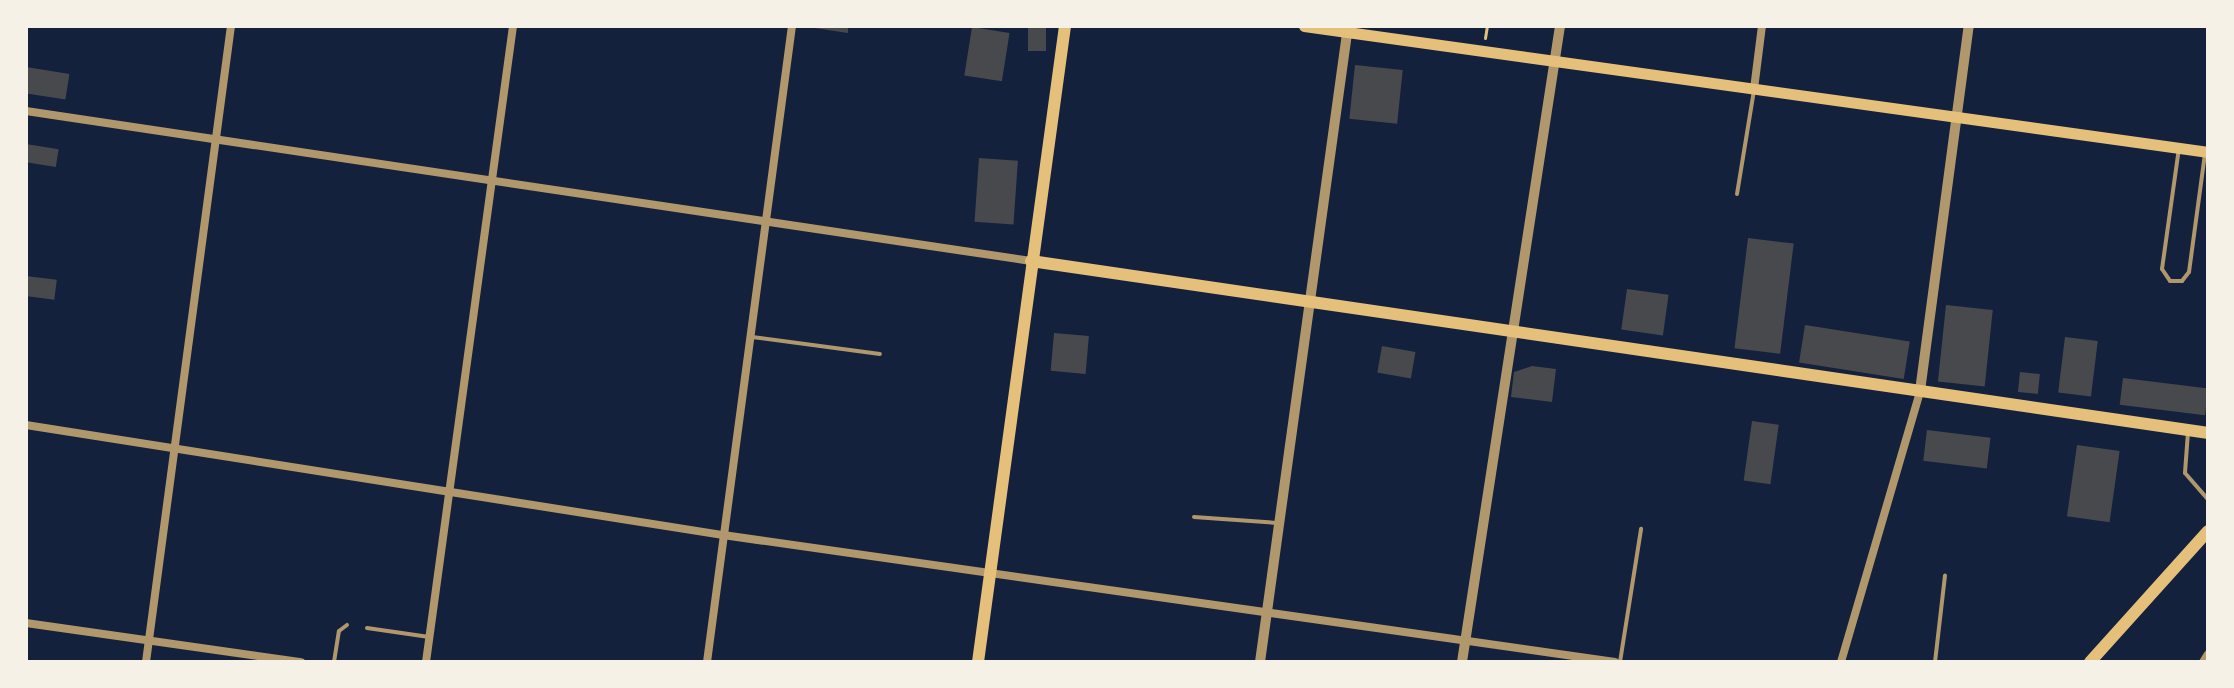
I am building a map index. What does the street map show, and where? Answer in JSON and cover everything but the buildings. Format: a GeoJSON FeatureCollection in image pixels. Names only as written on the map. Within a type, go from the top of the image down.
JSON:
{"type":"FeatureCollection","features":[{"type":"Feature","properties":{"kind":"main road"},"geometry":{"type":"LineString","coordinates":[[978,662],[1065,26]]}},
{"type":"Feature","properties":{"kind":"main road"},"geometry":{"type":"LineString","coordinates":[[1304,26],[1347,29],[2207,152]]}},
{"type":"Feature","properties":{"kind":"main road"},"geometry":{"type":"LineString","coordinates":[[1031,261],[2208,433]]}},
{"type":"Feature","properties":{"kind":"main road"},"geometry":{"type":"LineString","coordinates":[[2090,662],[2208,531]]}},
{"type":"Feature","properties":{"kind":"street"},"geometry":{"type":"LineString","coordinates":[[146,662],[231,26]]}},
{"type":"Feature","properties":{"kind":"street"},"geometry":{"type":"LineString","coordinates":[[426,662],[513,26]]}},
{"type":"Feature","properties":{"kind":"street"},"geometry":{"type":"LineString","coordinates":[[707,662],[792,26]]}},
{"type":"Feature","properties":{"kind":"street"},"geometry":{"type":"LineString","coordinates":[[1462,662],[1560,26]]}},
{"type":"Feature","properties":{"kind":"street"},"geometry":{"type":"LineString","coordinates":[[1754,89],[1762,26]]}},
{"type":"Feature","properties":{"kind":"street"},"geometry":{"type":"LineString","coordinates":[[1841,662],[1920,391],[1969,26]]}},
{"type":"Feature","properties":{"kind":"street"},"geometry":{"type":"LineString","coordinates":[[1260,662],[1347,29]]}},
{"type":"Feature","properties":{"kind":"street"},"geometry":{"type":"LineString","coordinates":[[26,111],[1031,261]]}},
{"type":"Feature","properties":{"kind":"street"},"geometry":{"type":"LineString","coordinates":[[26,425],[723,535],[1573,659],[1618,662]]}},
{"type":"Feature","properties":{"kind":"street"},"geometry":{"type":"LineString","coordinates":[[26,623],[301,662]]}},
{"type":"Feature","properties":{"kind":"street"},"geometry":{"type":"LineString","coordinates":[[2203,662],[2208,654]]}},
{"type":"Feature","properties":{"kind":"lane"},"geometry":{"type":"LineString","coordinates":[[1737,194],[1754,89]]}},
{"type":"Feature","properties":{"kind":"lane"},"geometry":{"type":"LineString","coordinates":[[2179,148],[2162,269],[2170,281],[2182,281],[2189,272],[2207,152]]}},
{"type":"Feature","properties":{"kind":"lane"},"geometry":{"type":"LineString","coordinates":[[750,337],[880,354]]}},
{"type":"Feature","properties":{"kind":"lane"},"geometry":{"type":"LineString","coordinates":[[2189,430],[2185,473],[2208,499]]}},
{"type":"Feature","properties":{"kind":"lane"},"geometry":{"type":"LineString","coordinates":[[1194,517],[1279,523]]}},
{"type":"Feature","properties":{"kind":"lane"},"geometry":{"type":"LineString","coordinates":[[1618,662],[1641,529]]}},
{"type":"Feature","properties":{"kind":"lane"},"geometry":{"type":"LineString","coordinates":[[1935,662],[1945,576]]}},
{"type":"Feature","properties":{"kind":"lane"},"geometry":{"type":"LineString","coordinates":[[334,662],[339,631],[347,625]]}},
{"type":"Feature","properties":{"kind":"lane"},"geometry":{"type":"LineString","coordinates":[[367,628],[429,637]]}}]}
